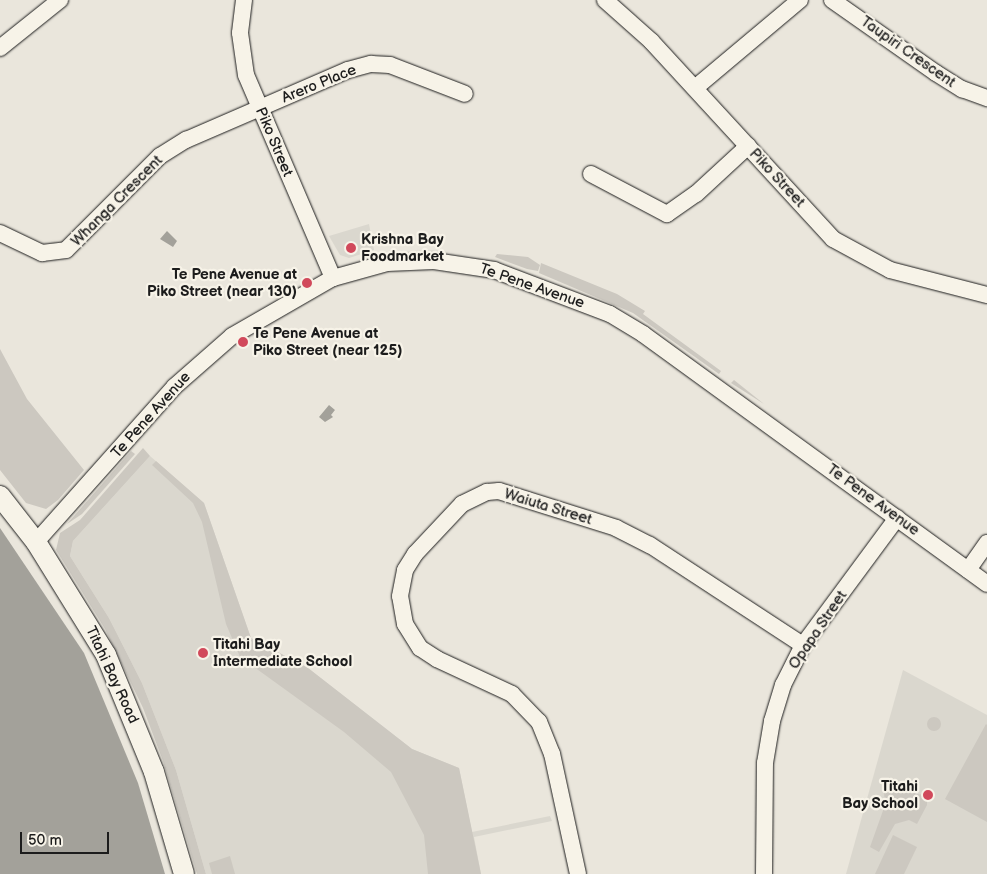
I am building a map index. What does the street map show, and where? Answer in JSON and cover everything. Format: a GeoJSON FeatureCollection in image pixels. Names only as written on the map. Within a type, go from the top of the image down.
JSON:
{"type":"FeatureCollection","features":[{"type":"Feature","properties":{"kind":"main road","name":"Titahi Bay Road"},"geometry":{"type":"LineString","coordinates":[[0,496],[36,542],[106,656],[154,772],[184,874]]}},
{"type":"Feature","properties":{"kind":"street"},"geometry":{"type":"LineString","coordinates":[[0,48],[60,0]]}},
{"type":"Feature","properties":{"kind":"street","name":"Piko Street"},"geometry":{"type":"LineString","coordinates":[[244,0],[240,33],[246,75],[333,278]]}},
{"type":"Feature","properties":{"kind":"street","name":"Piko Street"},"geometry":{"type":"LineString","coordinates":[[605,0],[651,41],[833,238],[890,270],[987,295]]}},
{"type":"Feature","properties":{"kind":"street"},"geometry":{"type":"LineString","coordinates":[[694,88],[800,0]]}},
{"type":"Feature","properties":{"kind":"street","name":"Taupiri Crescent"},"geometry":{"type":"LineString","coordinates":[[832,0],[936,73],[962,89],[987,98]]}},
{"type":"Feature","properties":{"kind":"street","name":"Arero Place"},"geometry":{"type":"LineString","coordinates":[[259,108],[348,70],[372,64],[405,68],[465,94]]}},
{"type":"Feature","properties":{"kind":"street","name":"Whanga Crescent"},"geometry":{"type":"LineString","coordinates":[[0,233],[42,253],[66,250],[160,156],[186,140],[259,108]]}},
{"type":"Feature","properties":{"kind":"street"},"geometry":{"type":"LineString","coordinates":[[591,174],[667,214],[696,194],[748,146]]}},
{"type":"Feature","properties":{"kind":"street","name":"Te Pene Avenue"},"geometry":{"type":"LineString","coordinates":[[36,542],[174,387],[210,353],[232,336],[333,278],[387,263],[434,261],[494,270],[578,300],[643,334],[987,584]]}},
{"type":"Feature","properties":{"kind":"street","name":"Waiuta Street"},"geometry":{"type":"LineString","coordinates":[[578,874],[552,754],[540,722],[512,694],[431,656],[420,648],[405,624],[400,596],[405,570],[415,554],[462,504],[487,492],[499,492],[616,528],[650,546],[803,645]]}},
{"type":"Feature","properties":{"kind":"street","name":"Opapa Street"},"geometry":{"type":"LineString","coordinates":[[764,874],[768,741],[783,685],[803,645],[897,518]]}},
{"type":"Feature","properties":{"kind":"street"},"geometry":{"type":"LineString","coordinates":[[968,570],[987,543]]}},
{"type":"Feature","properties":{"kind":"shaded area"},"geometry":{"type":"Polygon","coordinates":[[[369,224],[374,250],[349,258],[340,255],[329,236],[369,224]]]}},
{"type":"Feature","properties":{"kind":"shaded area"},"geometry":{"type":"Polygon","coordinates":[[[167,231],[177,241],[173,247],[160,239],[167,231]]]}},
{"type":"Feature","properties":{"kind":"shaded area"},"geometry":{"type":"Polygon","coordinates":[[[497,254],[528,257],[540,265],[538,271],[527,269],[495,257],[497,254]]]}},
{"type":"Feature","properties":{"kind":"shaded area"},"geometry":{"type":"Polygon","coordinates":[[[541,263],[617,294],[645,311],[643,314],[721,371],[719,374],[633,313],[539,273],[541,263]]]}},
{"type":"Feature","properties":{"kind":"shaded area"},"geometry":{"type":"Polygon","coordinates":[[[0,349],[27,399],[84,470],[58,500],[46,509],[26,503],[0,470],[0,349]]]}},
{"type":"Feature","properties":{"kind":"shaded area"},"geometry":{"type":"Polygon","coordinates":[[[734,380],[764,404],[731,383],[734,380]]]}},
{"type":"Feature","properties":{"kind":"shaded area"},"geometry":{"type":"Polygon","coordinates":[[[329,405],[335,410],[331,415],[333,417],[325,422],[319,417],[329,405]]]}},
{"type":"Feature","properties":{"kind":"shaded area"},"geometry":{"type":"Polygon","coordinates":[[[143,448],[150,456],[73,541],[70,556],[109,618],[142,683],[176,770],[206,874],[197,874],[163,761],[143,708],[105,629],[56,550],[60,533],[80,520],[143,448]]]}},
{"type":"Feature","properties":{"kind":"shaded area"},"geometry":{"type":"Polygon","coordinates":[[[131,451],[135,454],[82,514],[67,524],[131,451]]]}},
{"type":"Feature","properties":{"kind":"shaded area","name":"Titahi Bay Intermediate School"},"geometry":{"type":"Polygon","coordinates":[[[150,456],[204,503],[251,638],[308,668],[412,749],[459,768],[472,832],[550,816],[552,821],[474,837],[481,874],[206,874],[176,770],[142,683],[109,618],[70,556],[73,541],[150,456]]]}},
{"type":"Feature","properties":{"kind":"shaded area"},"geometry":{"type":"Polygon","coordinates":[[[156,461],[204,503],[251,638],[308,668],[412,749],[459,768],[481,874],[428,874],[424,835],[391,772],[344,732],[240,657],[226,624],[202,522],[193,503],[152,465],[156,461]]]}},
{"type":"Feature","properties":{"kind":"shaded area"},"geometry":{"type":"Polygon","coordinates":[[[0,528],[84,653],[138,783],[165,874],[0,874],[0,528]]]}},
{"type":"Feature","properties":{"kind":"shaded area","name":"Titahi Bay School"},"geometry":{"type":"Polygon","coordinates":[[[903,670],[987,715],[987,874],[846,874],[903,670]]]}},
{"type":"Feature","properties":{"kind":"shaded area"},"geometry":{"type":"Polygon","coordinates":[[[931,717],[937,717],[941,724],[937,731],[931,731],[927,727],[927,721],[931,717]]]}},
{"type":"Feature","properties":{"kind":"shaded area"},"geometry":{"type":"Polygon","coordinates":[[[987,725],[987,822],[945,799],[987,725]]]}},
{"type":"Feature","properties":{"kind":"shaded area"},"geometry":{"type":"Polygon","coordinates":[[[908,789],[917,794],[927,795],[927,805],[917,824],[909,820],[895,824],[879,852],[870,847],[885,805],[884,792],[908,789]]]}},
{"type":"Feature","properties":{"kind":"shaded area"},"geometry":{"type":"Polygon","coordinates":[[[893,835],[917,847],[904,874],[875,874],[893,835]]]}},
{"type":"Feature","properties":{"kind":"shaded area"},"geometry":{"type":"Polygon","coordinates":[[[230,856],[235,874],[212,874],[209,863],[230,856]]]}},
{"type":"Feature","properties":{"kind":"place","name":"Krishna Bay Foodmarket"},"geometry":{"type":"Point","coordinates":[351,248]}},
{"type":"Feature","properties":{"kind":"place","name":"Te Pene Avenue at Piko Street (near 130)"},"geometry":{"type":"Point","coordinates":[307,283]}},
{"type":"Feature","properties":{"kind":"place","name":"Te Pene Avenue at Piko Street (near 125)"},"geometry":{"type":"Point","coordinates":[243,342]}},
{"type":"Feature","properties":{"kind":"place","name":"Titahi Bay Intermediate School"},"geometry":{"type":"Point","coordinates":[203,653]}},
{"type":"Feature","properties":{"kind":"place","name":"Titahi Bay School"},"geometry":{"type":"Point","coordinates":[928,795]}}]}
